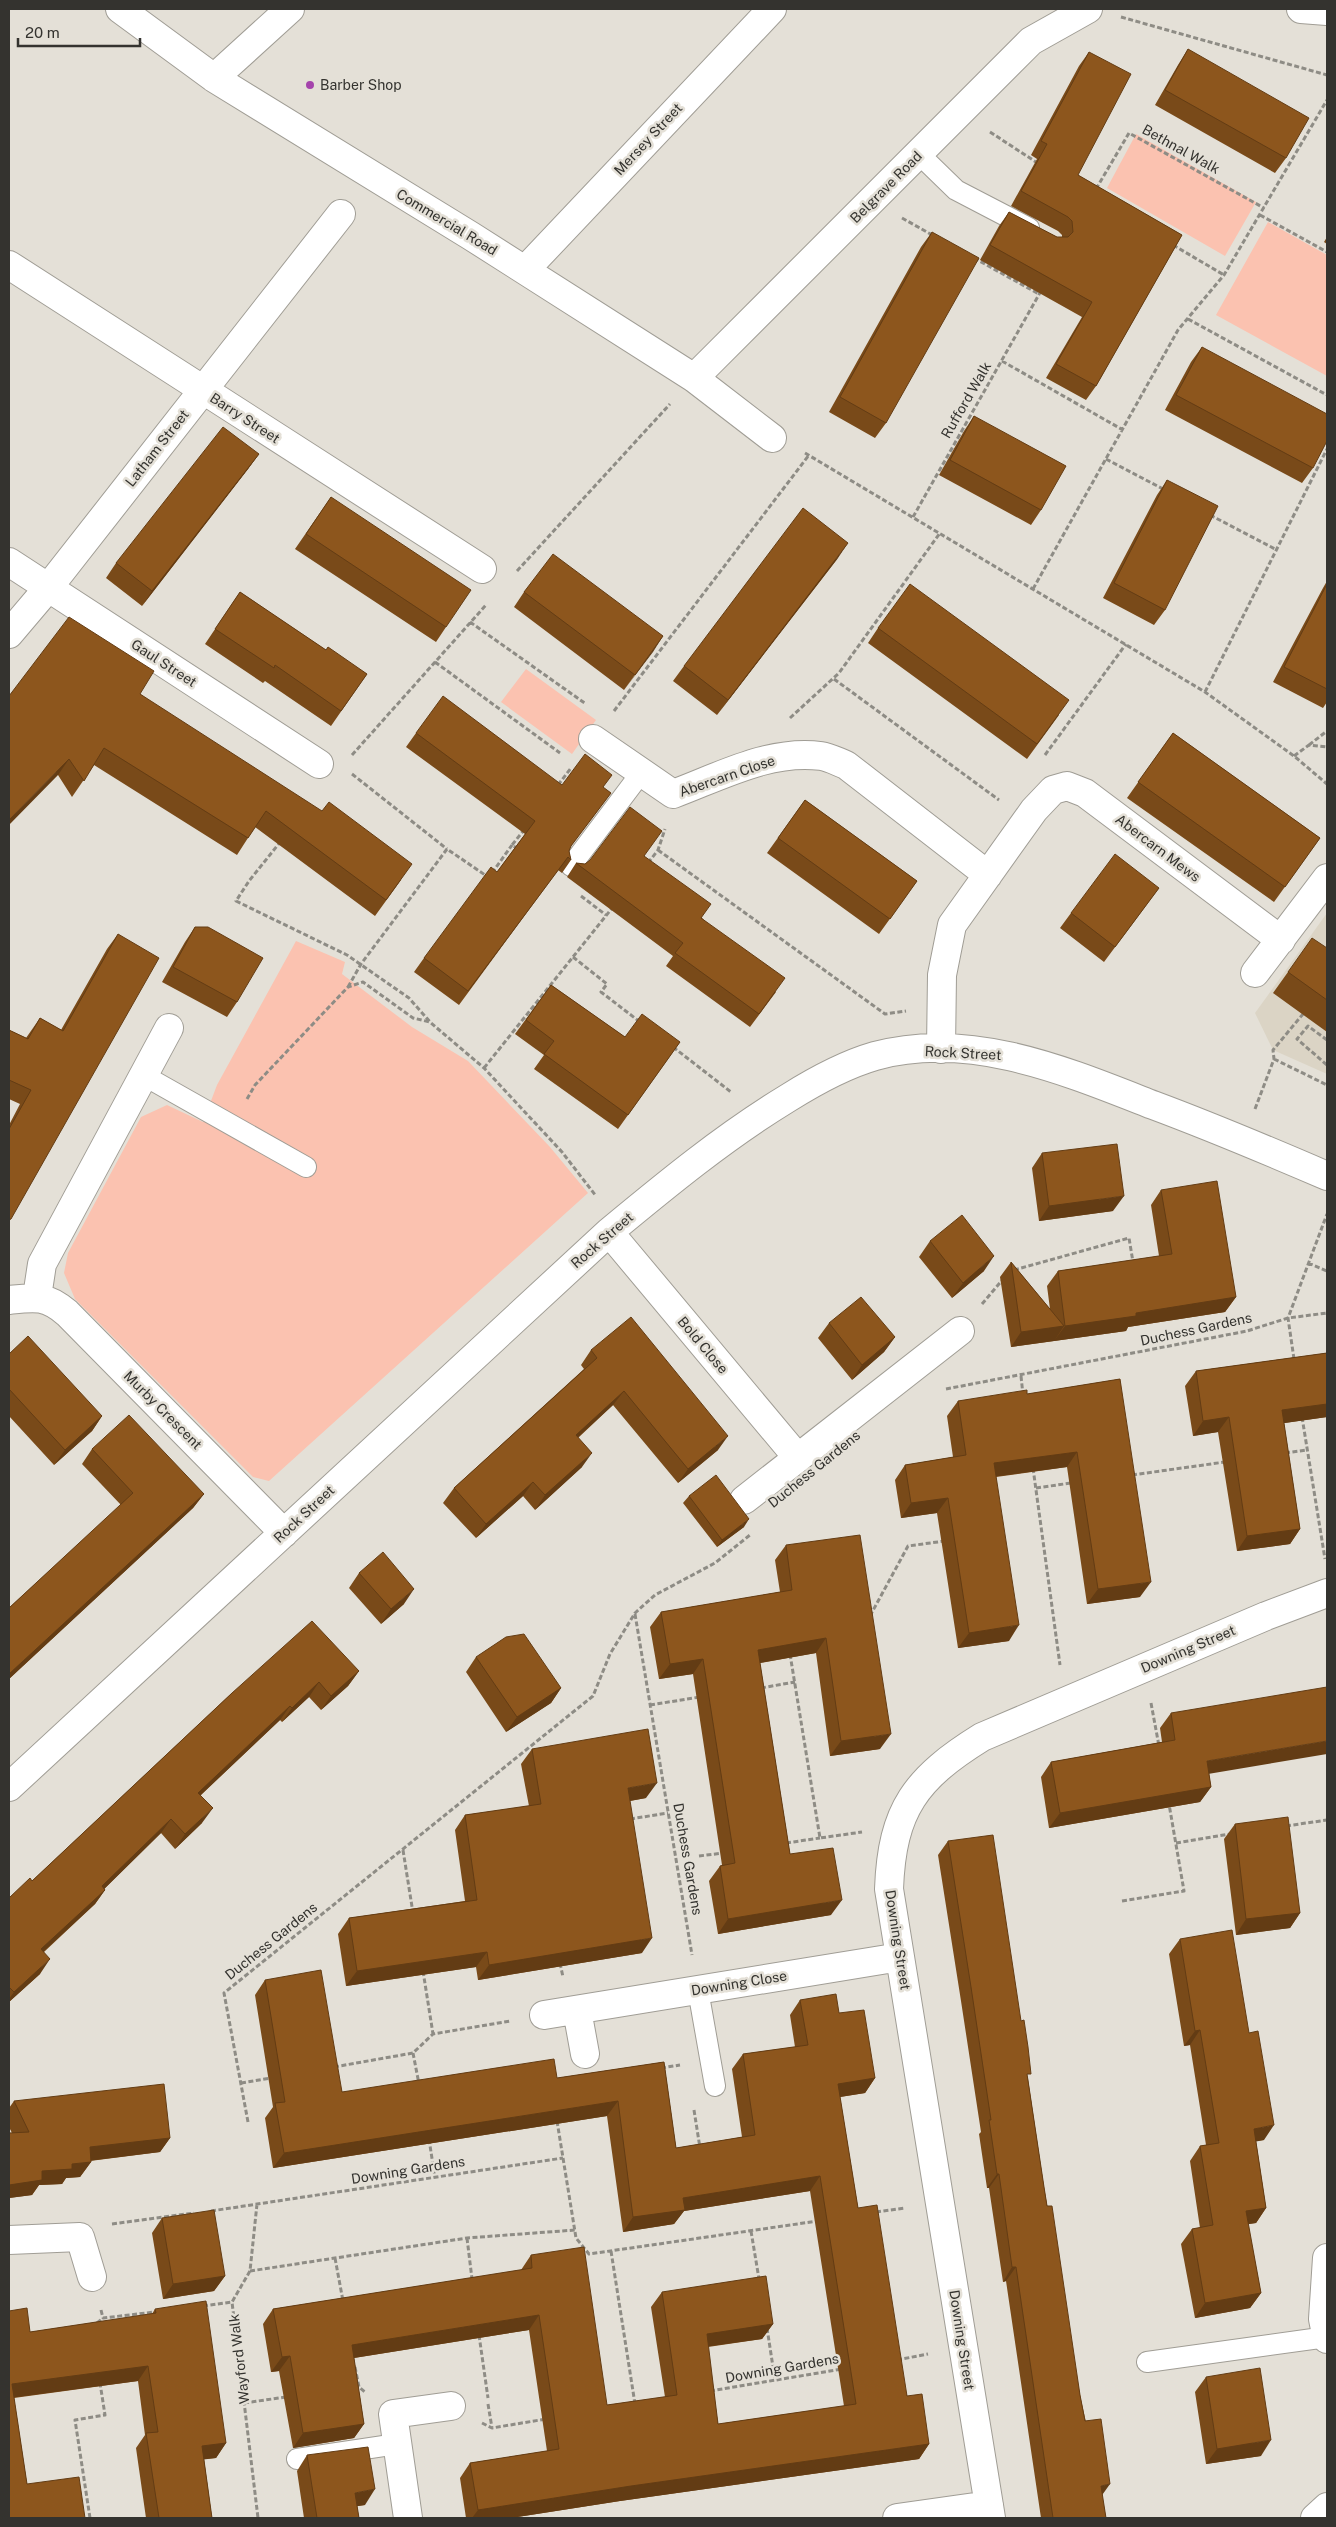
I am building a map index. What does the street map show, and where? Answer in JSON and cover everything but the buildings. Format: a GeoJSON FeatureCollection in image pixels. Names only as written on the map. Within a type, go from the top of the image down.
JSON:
{"type":"FeatureCollection","features":[{"type":"Feature","properties":{"kind":"street","name":"Commercial Road"},"geometry":{"type":"LineString","coordinates":[[120,9],[214,78],[525,270],[694,378],[772,438]]}},
{"type":"Feature","properties":{"kind":"street"},"geometry":{"type":"LineString","coordinates":[[214,78],[290,9]]}},
{"type":"Feature","properties":{"kind":"street","name":"Mersey Street"},"geometry":{"type":"LineString","coordinates":[[525,270],[772,9]]}},
{"type":"Feature","properties":{"kind":"street"},"geometry":{"type":"LineString","coordinates":[[1301,9],[1327,11]]}},
{"type":"Feature","properties":{"kind":"street","name":"Belgrave Road"},"geometry":{"type":"LineString","coordinates":[[694,378],[1032,41],[1100,11]]}},
{"type":"Feature","properties":{"kind":"street","name":"Latham Street"},"geometry":{"type":"LineString","coordinates":[[9,634],[48,588],[341,214]]}},
{"type":"Feature","properties":{"kind":"street","name":"Barry Street"},"geometry":{"type":"LineString","coordinates":[[9,265],[482,569]]}},
{"type":"Feature","properties":{"kind":"street","name":"Gaul Street"},"geometry":{"type":"LineString","coordinates":[[9,562],[319,764]]}},
{"type":"Feature","properties":{"kind":"street","name":"Abercarn Close"},"geometry":{"type":"LineString","coordinates":[[600,729],[641,773],[673,794],[772,758],[796,754],[822,756],[846,764],[988,875]]}},
{"type":"Feature","properties":{"kind":"street","name":"Abercarn Mews"},"geometry":{"type":"LineString","coordinates":[[1030,816],[1053,790],[1067,786],[1084,793],[1281,940]]}},
{"type":"Feature","properties":{"kind":"street"},"geometry":{"type":"LineString","coordinates":[[941,1049],[942,975],[952,925],[1030,816]]}},
{"type":"Feature","properties":{"kind":"street"},"geometry":{"type":"LineString","coordinates":[[1256,973],[1327,878]]}},
{"type":"Feature","properties":{"kind":"street"},"geometry":{"type":"LineString","coordinates":[[37,1297],[42,1264],[169,1028]]}},
{"type":"Feature","properties":{"kind":"street","name":"Rock Street"},"geometry":{"type":"LineString","coordinates":[[9,1787],[609,1232],[713,1148],[761,1114],[820,1078],[874,1056],[907,1051],[941,1049],[1004,1054],[1058,1068],[1243,1140],[1327,1176]]}},
{"type":"Feature","properties":{"kind":"street","name":"Bold Close"},"geometry":{"type":"LineString","coordinates":[[609,1232],[798,1458]]}},
{"type":"Feature","properties":{"kind":"street","name":"Murby Crescent"},"geometry":{"type":"LineString","coordinates":[[9,1300],[37,1297],[53,1301],[284,1533]]}},
{"type":"Feature","properties":{"kind":"street"},"geometry":{"type":"LineString","coordinates":[[744,1500],[960,1332]]}},
{"type":"Feature","properties":{"kind":"street","name":"Downing Street"},"geometry":{"type":"LineString","coordinates":[[990,2511],[889,1889],[890,1856],[897,1827],[918,1788],[948,1758],[982,1737],[1309,1598],[1327,1593]]}},
{"type":"Feature","properties":{"kind":"street","name":"Downing Close"},"geometry":{"type":"LineString","coordinates":[[563,2012],[900,1957]]}},
{"type":"Feature","properties":{"kind":"street"},"geometry":{"type":"LineString","coordinates":[[563,2012],[585,2054]]}},
{"type":"Feature","properties":{"kind":"street"},"geometry":{"type":"LineString","coordinates":[[9,2240],[80,2237],[92,2277]]}},
{"type":"Feature","properties":{"kind":"street"},"geometry":{"type":"LineString","coordinates":[[1327,2258],[1323,2319],[1327,2338]]}},
{"type":"Feature","properties":{"kind":"street"},"geometry":{"type":"LineString","coordinates":[[408,2518],[392,2414],[451,2406]]}},
{"type":"Feature","properties":{"kind":"street"},"geometry":{"type":"LineString","coordinates":[[1315,2518],[1327,2507]]}},
{"type":"Feature","properties":{"kind":"street"},"geometry":{"type":"LineString","coordinates":[[898,2518],[990,2511]]}},
{"type":"Feature","properties":{"kind":"lane"},"geometry":{"type":"LineString","coordinates":[[919,154],[956,190],[1044,236]]}},
{"type":"Feature","properties":{"kind":"lane"},"geometry":{"type":"LineString","coordinates":[[571,866],[641,773]]}},
{"type":"Feature","properties":{"kind":"lane"},"geometry":{"type":"LineString","coordinates":[[143,1075],[306,1167]]}},
{"type":"Feature","properties":{"kind":"lane"},"geometry":{"type":"LineString","coordinates":[[698,1990],[715,2086]]}},
{"type":"Feature","properties":{"kind":"lane"},"geometry":{"type":"LineString","coordinates":[[1147,2362],[1327,2338]]}},
{"type":"Feature","properties":{"kind":"lane"},"geometry":{"type":"LineString","coordinates":[[298,2459],[397,2444]]}},
{"type":"Feature","properties":{"kind":"path"},"geometry":{"type":"LineString","coordinates":[[1100,11],[1327,75]]}},
{"type":"Feature","properties":{"kind":"path"},"geometry":{"type":"LineString","coordinates":[[1033,589],[1178,330],[1224,275],[1327,100]]}},
{"type":"Feature","properties":{"kind":"path"},"geometry":{"type":"LineString","coordinates":[[960,113],[1042,165]]}},
{"type":"Feature","properties":{"kind":"path","name":"Bethnal Walk"},"geometry":{"type":"LineString","coordinates":[[1092,197],[1130,133],[1264,208]]}},
{"type":"Feature","properties":{"kind":"path"},"geometry":{"type":"LineString","coordinates":[[872,201],[939,238]]}},
{"type":"Feature","properties":{"kind":"path"},"geometry":{"type":"LineString","coordinates":[[1260,215],[1327,252]]}},
{"type":"Feature","properties":{"kind":"path"},"geometry":{"type":"LineString","coordinates":[[1166,241],[1224,275]]}},
{"type":"Feature","properties":{"kind":"path"},"geometry":{"type":"LineString","coordinates":[[972,257],[1039,294]]}},
{"type":"Feature","properties":{"kind":"path","name":"Rufford Walk"},"geometry":{"type":"LineString","coordinates":[[913,517],[1044,286]]}},
{"type":"Feature","properties":{"kind":"path"},"geometry":{"type":"LineString","coordinates":[[1188,319],[1327,395]]}},
{"type":"Feature","properties":{"kind":"path"},"geometry":{"type":"LineString","coordinates":[[1002,360],[1123,430]]}},
{"type":"Feature","properties":{"kind":"path"},"geometry":{"type":"LineString","coordinates":[[516,572],[694,378]]}},
{"type":"Feature","properties":{"kind":"path"},"geometry":{"type":"LineString","coordinates":[[1205,692],[1327,449]]}},
{"type":"Feature","properties":{"kind":"path"},"geometry":{"type":"LineString","coordinates":[[557,786],[809,455],[1205,692],[1294,756],[1327,784]]}},
{"type":"Feature","properties":{"kind":"path"},"geometry":{"type":"LineString","coordinates":[[1106,459],[1166,491]]}},
{"type":"Feature","properties":{"kind":"path"},"geometry":{"type":"LineString","coordinates":[[1208,514],[1277,550]]}},
{"type":"Feature","properties":{"kind":"path"},"geometry":{"type":"LineString","coordinates":[[772,758],[764,734],[795,716],[834,679],[940,533]]}},
{"type":"Feature","properties":{"kind":"path"},"geometry":{"type":"LineString","coordinates":[[349,759],[490,600]]}},
{"type":"Feature","properties":{"kind":"path"},"geometry":{"type":"LineString","coordinates":[[470,622],[600,729]]}},
{"type":"Feature","properties":{"kind":"path"},"geometry":{"type":"LineString","coordinates":[[1041,760],[1126,644]]}},
{"type":"Feature","properties":{"kind":"path"},"geometry":{"type":"LineString","coordinates":[[435,662],[574,764]]}},
{"type":"Feature","properties":{"kind":"path"},"geometry":{"type":"LineString","coordinates":[[834,679],[1030,816]]}},
{"type":"Feature","properties":{"kind":"path"},"geometry":{"type":"LineString","coordinates":[[1294,756],[1327,731]]}},
{"type":"Feature","properties":{"kind":"path"},"geometry":{"type":"LineString","coordinates":[[1309,745],[1327,746]]}},
{"type":"Feature","properties":{"kind":"path"},"geometry":{"type":"LineString","coordinates":[[350,772],[447,849],[488,877],[529,823]]}},
{"type":"Feature","properties":{"kind":"path"},"geometry":{"type":"LineString","coordinates":[[646,865],[658,850],[664,837],[673,794]]}},
{"type":"Feature","properties":{"kind":"path"},"geometry":{"type":"LineString","coordinates":[[286,835],[249,881],[236,901],[304,932],[361,964],[409,998],[431,1022],[484,1068],[562,1152],[597,1198],[609,1232]]}},
{"type":"Feature","properties":{"kind":"path"},"geometry":{"type":"LineString","coordinates":[[512,845],[520,851]]}},
{"type":"Feature","properties":{"kind":"path"},"geometry":{"type":"LineString","coordinates":[[232,1125],[255,1085],[348,987],[361,964],[447,849]]}},
{"type":"Feature","properties":{"kind":"path"},"geometry":{"type":"LineString","coordinates":[[658,850],[885,1014],[942,1007]]}},
{"type":"Feature","properties":{"kind":"path"},"geometry":{"type":"LineString","coordinates":[[575,892],[606,915]]}},
{"type":"Feature","properties":{"kind":"path"},"geometry":{"type":"LineString","coordinates":[[484,1068],[618,901]]}},
{"type":"Feature","properties":{"kind":"path"},"geometry":{"type":"LineString","coordinates":[[573,957],[607,984],[601,992],[647,1027]]}},
{"type":"Feature","properties":{"kind":"path"},"geometry":{"type":"LineString","coordinates":[[348,987],[363,982],[413,1018],[431,1022]]}},
{"type":"Feature","properties":{"kind":"path"},"geometry":{"type":"LineString","coordinates":[[1243,1140],[1274,1059],[1273,1050],[1303,1014]]}},
{"type":"Feature","properties":{"kind":"path"},"geometry":{"type":"LineString","coordinates":[[1327,1040],[1308,1026],[1297,1039],[1327,1065]]}},
{"type":"Feature","properties":{"kind":"path"},"geometry":{"type":"LineString","coordinates":[[669,1044],[761,1114]]}},
{"type":"Feature","properties":{"kind":"path"},"geometry":{"type":"LineString","coordinates":[[1274,1059],[1327,1085]]}},
{"type":"Feature","properties":{"kind":"path"},"geometry":{"type":"LineString","coordinates":[[1295,1365],[1288,1318],[1327,1214]]}},
{"type":"Feature","properties":{"kind":"path"},"geometry":{"type":"LineString","coordinates":[[960,1332],[1009,1271],[1129,1238],[1133,1267]]}},
{"type":"Feature","properties":{"kind":"path"},"geometry":{"type":"LineString","coordinates":[[1308,1264],[1327,1271]]}},
{"type":"Feature","properties":{"kind":"path","name":"Duchess Gardens"},"geometry":{"type":"LineString","coordinates":[[937,1391],[1248,1330],[1288,1318],[1327,1313]]}},
{"type":"Feature","properties":{"kind":"path"},"geometry":{"type":"LineString","coordinates":[[1020,1376],[1024,1401]]}},
{"type":"Feature","properties":{"kind":"path"},"geometry":{"type":"LineString","coordinates":[[1302,1412],[1326,1565]]}},
{"type":"Feature","properties":{"kind":"path"},"geometry":{"type":"LineString","coordinates":[[1279,1454],[1307,1450]]}},
{"type":"Feature","properties":{"kind":"path"},"geometry":{"type":"LineString","coordinates":[[1032,1459],[1066,1702]]}},
{"type":"Feature","properties":{"kind":"path"},"geometry":{"type":"LineString","coordinates":[[1124,1476],[1231,1461]]}},
{"type":"Feature","properties":{"kind":"path"},"geometry":{"type":"LineString","coordinates":[[1036,1488],[1075,1483]]}},
{"type":"Feature","properties":{"kind":"path","name":"Duchess Gardens"},"geometry":{"type":"LineString","coordinates":[[241,2083],[224,1994],[593,1696],[610,1654],[635,1613],[655,1596],[715,1563],[754,1532]]}},
{"type":"Feature","properties":{"kind":"path"},"geometry":{"type":"LineString","coordinates":[[867,1621],[908,1546],[952,1540]]}},
{"type":"Feature","properties":{"kind":"path","name":"Duchess Gardens"},"geometry":{"type":"LineString","coordinates":[[635,1613],[698,1990]]}},
{"type":"Feature","properties":{"kind":"path"},"geometry":{"type":"LineString","coordinates":[[789,1648],[820,1838]]}},
{"type":"Feature","properties":{"kind":"path"},"geometry":{"type":"LineString","coordinates":[[1144,1668],[1160,1755]]}},
{"type":"Feature","properties":{"kind":"path"},"geometry":{"type":"LineString","coordinates":[[756,1688],[794,1682]]}},
{"type":"Feature","properties":{"kind":"path"},"geometry":{"type":"LineString","coordinates":[[650,1705],[708,1696]]}},
{"type":"Feature","properties":{"kind":"path"},"geometry":{"type":"LineString","coordinates":[[1122,1901],[1184,1891],[1167,1794]]}},
{"type":"Feature","properties":{"kind":"path"},"geometry":{"type":"LineString","coordinates":[[626,1820],[668,1813]]}},
{"type":"Feature","properties":{"kind":"path"},"geometry":{"type":"LineString","coordinates":[[1280,1827],[1327,1820]]}},
{"type":"Feature","properties":{"kind":"path"},"geometry":{"type":"LineString","coordinates":[[783,1844],[897,1827]]}},
{"type":"Feature","properties":{"kind":"path"},"geometry":{"type":"LineString","coordinates":[[1176,1843],[1233,1834]]}},
{"type":"Feature","properties":{"kind":"path"},"geometry":{"type":"LineString","coordinates":[[403,1850],[414,1918]]}},
{"type":"Feature","properties":{"kind":"path"},"geometry":{"type":"LineString","coordinates":[[700,1856],[727,1852]]}},
{"type":"Feature","properties":{"kind":"path"},"geometry":{"type":"LineString","coordinates":[[327,2068],[413,2053],[433,2034],[563,2012],[559,1954]]}},
{"type":"Feature","properties":{"kind":"path"},"geometry":{"type":"LineString","coordinates":[[422,1966],[433,2034]]}},
{"type":"Feature","properties":{"kind":"path"},"geometry":{"type":"LineString","coordinates":[[413,2053],[420,2090]]}},
{"type":"Feature","properties":{"kind":"path"},"geometry":{"type":"LineString","coordinates":[[658,2068],[686,2064]]}},
{"type":"Feature","properties":{"kind":"path"},"geometry":{"type":"LineString","coordinates":[[248,2122],[241,2083],[279,2076]]}},
{"type":"Feature","properties":{"kind":"path"},"geometry":{"type":"LineString","coordinates":[[692,2102],[700,2149]]}},
{"type":"Feature","properties":{"kind":"path"},"geometry":{"type":"LineString","coordinates":[[556,2112],[576,2238],[589,2254],[826,2220]]}},
{"type":"Feature","properties":{"kind":"path"},"geometry":{"type":"LineString","coordinates":[[428,2136],[435,2178]]}},
{"type":"Feature","properties":{"kind":"path","name":"Downing Gardens"},"geometry":{"type":"LineString","coordinates":[[210,2211],[563,2158]]}},
{"type":"Feature","properties":{"kind":"path"},"geometry":{"type":"LineString","coordinates":[[874,2212],[940,2202]]}},
{"type":"Feature","properties":{"kind":"path","name":"Wayford Walk"},"geometry":{"type":"LineString","coordinates":[[257,2204],[250,2271],[232,2302],[258,2518]]}},
{"type":"Feature","properties":{"kind":"path"},"geometry":{"type":"LineString","coordinates":[[80,2237],[114,2223],[201,2212]]}},
{"type":"Feature","properties":{"kind":"path"},"geometry":{"type":"LineString","coordinates":[[250,2271],[467,2238],[575,2230]]}},
{"type":"Feature","properties":{"kind":"path"},"geometry":{"type":"LineString","coordinates":[[751,2231],[760,2287]]}},
{"type":"Feature","properties":{"kind":"path"},"geometry":{"type":"LineString","coordinates":[[467,2238],[472,2280]]}},
{"type":"Feature","properties":{"kind":"path"},"geometry":{"type":"LineString","coordinates":[[611,2252],[635,2404]]}},
{"type":"Feature","properties":{"kind":"path"},"geometry":{"type":"LineString","coordinates":[[335,2258],[344,2305]]}},
{"type":"Feature","properties":{"kind":"path"},"geometry":{"type":"LineString","coordinates":[[92,2277],[103,2318]]}},
{"type":"Feature","properties":{"kind":"path"},"geometry":{"type":"LineString","coordinates":[[196,2307],[232,2302]]}},
{"type":"Feature","properties":{"kind":"path"},"geometry":{"type":"LineString","coordinates":[[92,2327],[103,2318],[159,2311]]}},
{"type":"Feature","properties":{"kind":"path"},"geometry":{"type":"LineString","coordinates":[[766,2324],[775,2380]]}},
{"type":"Feature","properties":{"kind":"path"},"geometry":{"type":"LineString","coordinates":[[479,2330],[492,2428]]}},
{"type":"Feature","properties":{"kind":"path"},"geometry":{"type":"LineString","coordinates":[[888,2361],[963,2348]]}},
{"type":"Feature","properties":{"kind":"path"},"geometry":{"type":"LineString","coordinates":[[354,2360],[359,2387],[392,2414]]}},
{"type":"Feature","properties":{"kind":"path","name":"Downing Gardens"},"geometry":{"type":"LineString","coordinates":[[700,2393],[850,2368]]}},
{"type":"Feature","properties":{"kind":"path"},"geometry":{"type":"LineString","coordinates":[[90,2518],[74,2420],[105,2415],[99,2376]]}},
{"type":"Feature","properties":{"kind":"path"},"geometry":{"type":"LineString","coordinates":[[349,2389],[359,2387]]}},
{"type":"Feature","properties":{"kind":"path"},"geometry":{"type":"LineString","coordinates":[[244,2403],[292,2396]]}},
{"type":"Feature","properties":{"kind":"path"},"geometry":{"type":"LineString","coordinates":[[626,2406],[644,2403]]}},
{"type":"Feature","properties":{"kind":"path"},"geometry":{"type":"LineString","coordinates":[[451,2406],[492,2428],[549,2418]]}},
{"type":"Feature","properties":{"kind":"shaded area"},"geometry":{"type":"Polygon","coordinates":[[[1136,134],[1256,202],[1225,256],[1107,188],[1136,134]]]}},
{"type":"Feature","properties":{"kind":"shaded area"},"geometry":{"type":"Polygon","coordinates":[[[1268,222],[1327,255],[1327,376],[1216,315],[1268,222]]]}},
{"type":"Feature","properties":{"kind":"shaded area"},"geometry":{"type":"Polygon","coordinates":[[[526,669],[596,720],[572,754],[501,702],[526,669]]]}},
{"type":"Feature","properties":{"kind":"shaded area"},"geometry":{"type":"Polygon","coordinates":[[[1327,913],[1327,1074],[1273,1050],[1255,1013],[1327,913]]]}},
{"type":"Feature","properties":{"kind":"shaded area"},"geometry":{"type":"Polygon","coordinates":[[[296,941],[345,962],[342,974],[412,1027],[468,1061],[550,1147],[588,1193],[269,1481],[253,1477],[75,1299],[64,1273],[68,1253],[141,1117],[167,1105],[203,1122],[217,1085],[296,941]]]}},
{"type":"Feature","properties":{"kind":"place","name":"Barber Shop"},"geometry":{"type":"Point","coordinates":[310,85]}}]}
